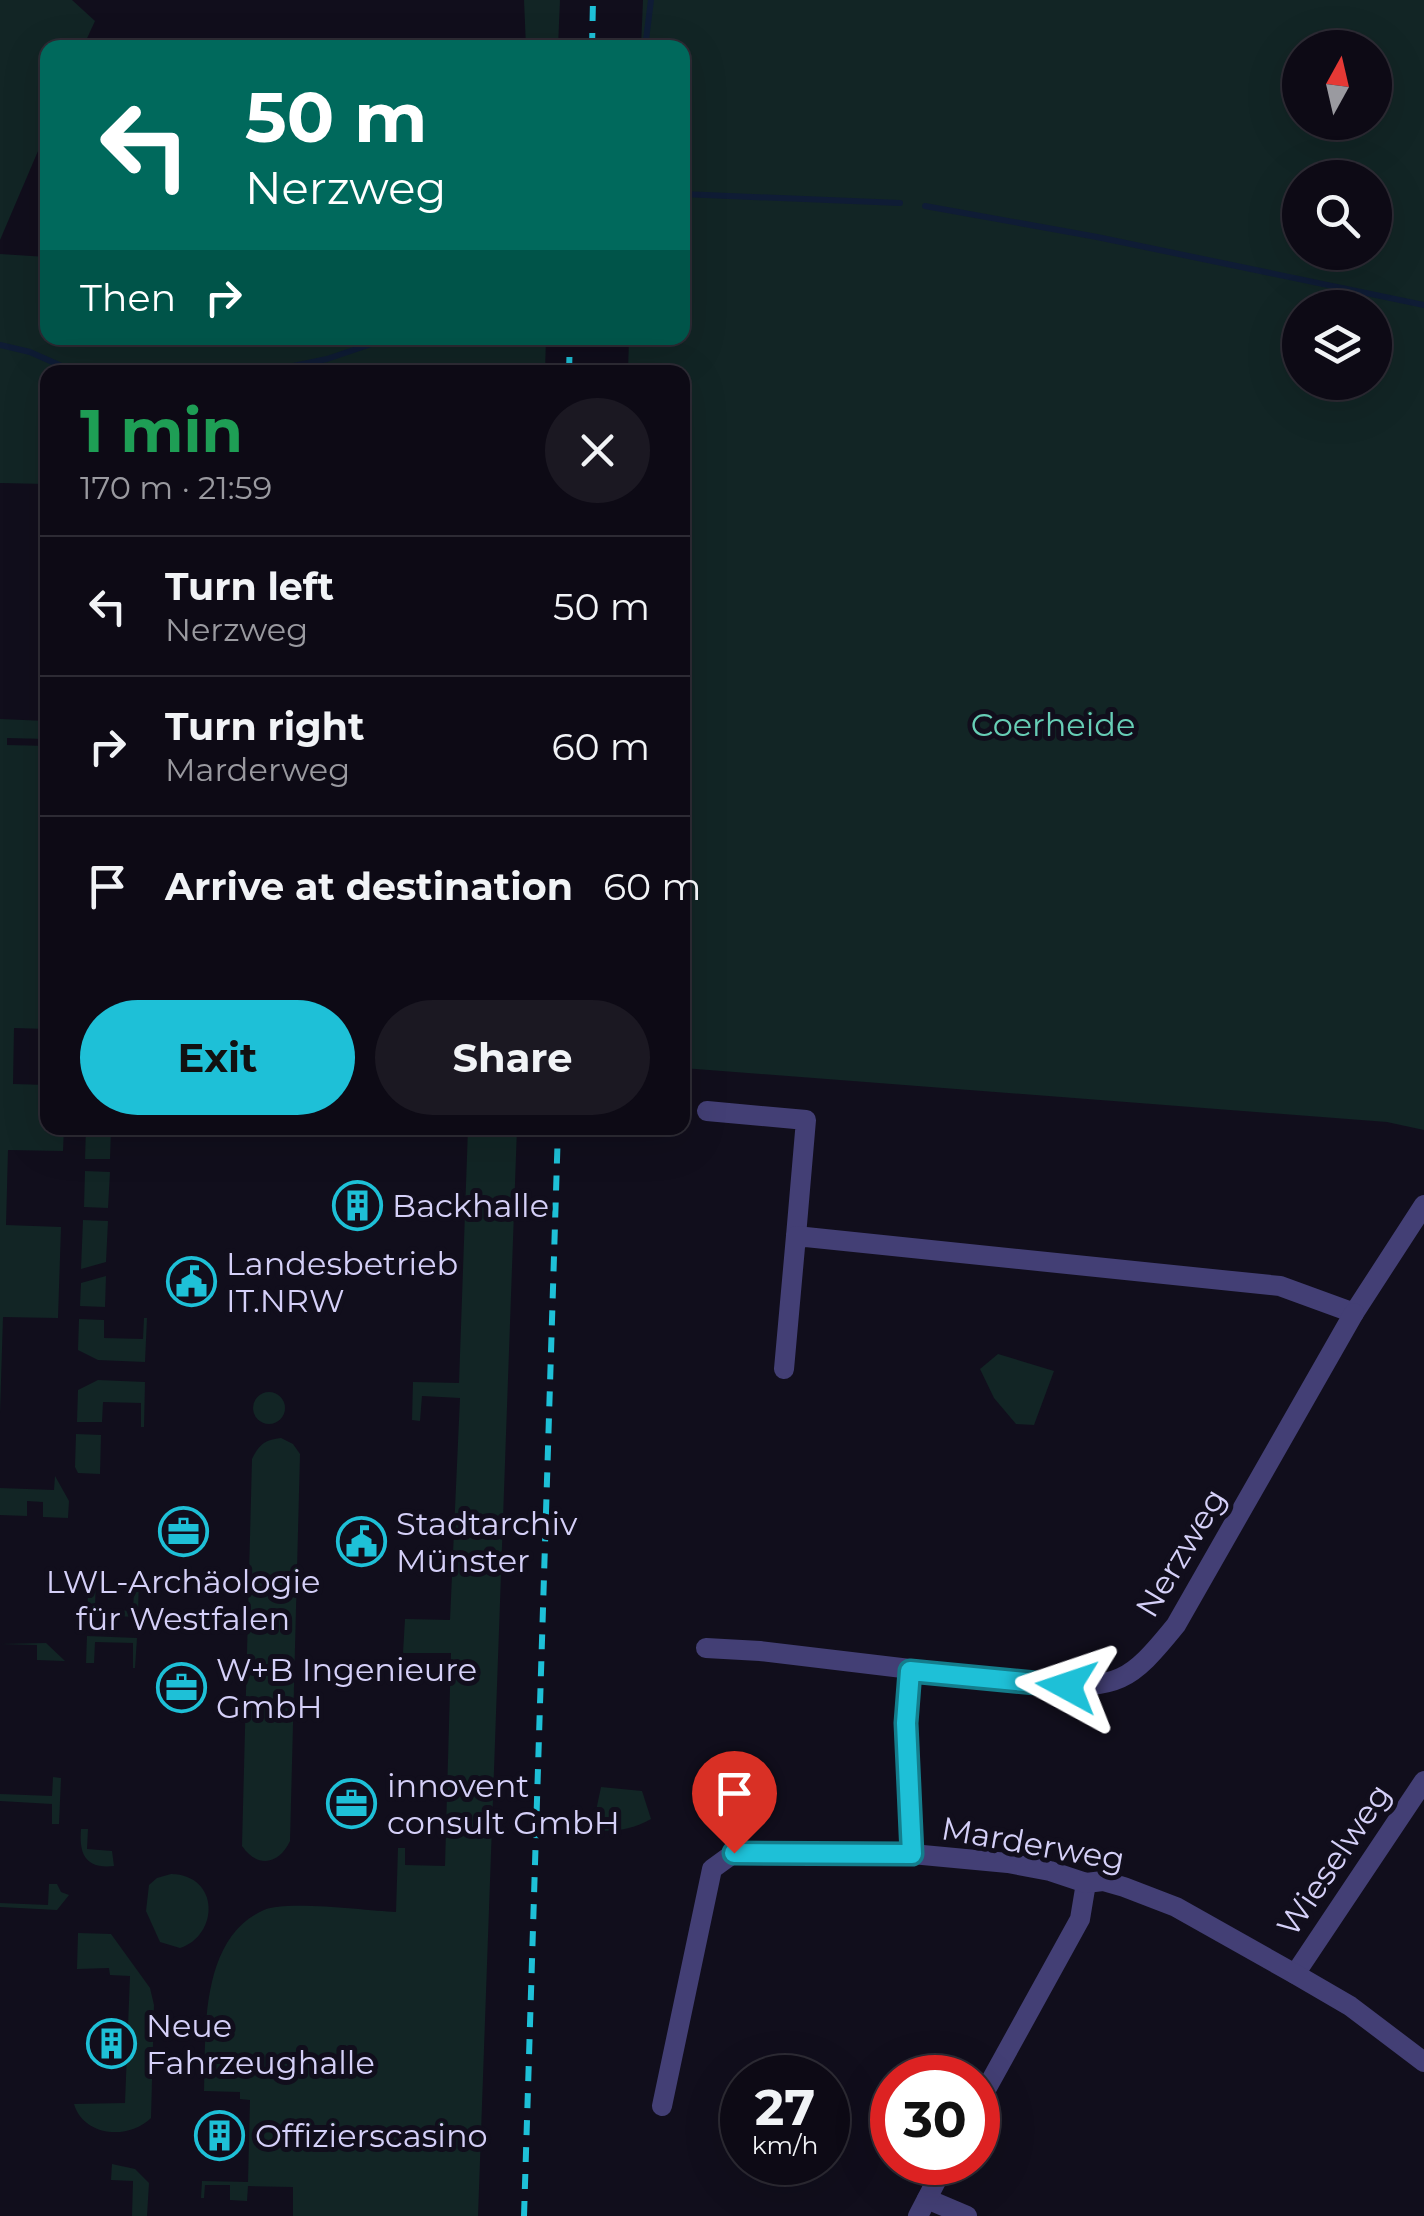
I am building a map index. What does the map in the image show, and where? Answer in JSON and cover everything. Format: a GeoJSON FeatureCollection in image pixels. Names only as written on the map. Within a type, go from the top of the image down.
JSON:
{"type":"FeatureCollection","features":[{"type":"Feature","properties":{"kind":"street"},"geometry":{"type":"LineString","coordinates":[[708,1111],[806,1120],[784,1370]]}},
{"type":"Feature","properties":{"kind":"street","name":"Nerzweg"},"geometry":{"type":"LineString","coordinates":[[706,1648],[1090,1687],[1122,1680],[1145,1663],[1176,1625],[1354,1313],[1424,1205]]}},
{"type":"Feature","properties":{"kind":"street"},"geometry":{"type":"LineString","coordinates":[[796,1236],[1280,1286],[1354,1313]]}},
{"type":"Feature","properties":{"kind":"street"},"geometry":{"type":"LineString","coordinates":[[910,1671],[906,1723],[912,1854]]}},
{"type":"Feature","properties":{"kind":"street","name":"Wieselweg"},"geometry":{"type":"LineString","coordinates":[[1295,1974],[1424,1780]]}},
{"type":"Feature","properties":{"kind":"street","name":"Marderweg"},"geometry":{"type":"LineString","coordinates":[[662,2106],[712,1869],[734,1853],[912,1854],[1008,1863],[1050,1871],[1086,1884],[1103,1881],[1176,1907],[1295,1974],[1350,2006],[1424,2062]]}},
{"type":"Feature","properties":{"kind":"street"},"geometry":{"type":"LineString","coordinates":[[1000,2064],[1080,1919],[1086,1884]]}},
{"type":"Feature","properties":{"kind":"street"},"geometry":{"type":"LineString","coordinates":[[934,2185],[922,2208],[966,2216]]}},
{"type":"Feature","properties":{"kind":"green space"},"geometry":{"type":"Polygon","coordinates":[[[0,0],[72,0],[95,21],[86,40],[40,40],[40,146],[0,240],[0,0]]]}},
{"type":"Feature","properties":{"kind":"green space"},"geometry":{"type":"Polygon","coordinates":[[[524,0],[560,0],[558,40],[526,40],[524,0]]]}},
{"type":"Feature","properties":{"kind":"green space","name":"Coerheide"},"geometry":{"type":"Polygon","coordinates":[[[643,0],[1424,0],[1424,1130],[1387,1122],[690,1069],[690,365],[628,365],[629,345],[690,345],[690,40],[641,40],[643,0]]]}},
{"type":"Feature","properties":{"kind":"green space"},"geometry":{"type":"Polygon","coordinates":[[[0,254],[40,257],[40,345],[546,345],[545,365],[40,365],[40,484],[0,483],[0,254]]]}},
{"type":"Feature","properties":{"kind":"green space"},"geometry":{"type":"Polygon","coordinates":[[[0,719],[40,721],[40,739],[7,738],[7,745],[40,746],[40,1029],[14,1028],[13,1084],[40,1085],[40,1135],[64,1135],[63,1151],[8,1150],[6,1225],[61,1227],[58,1318],[3,1317],[0,1413],[0,719]]]}},
{"type":"Feature","properties":{"kind":"green space"},"geometry":{"type":"Polygon","coordinates":[[[86,1135],[111,1135],[110,1159],[85,1159],[86,1135]]]}},
{"type":"Feature","properties":{"kind":"green space"},"geometry":{"type":"Polygon","coordinates":[[[468,1135],[517,1135],[478,2216],[293,2216],[293,2187],[248,2186],[247,2201],[230,2200],[230,2185],[205,2185],[201,2198],[202,2181],[248,2182],[250,2100],[240,2099],[240,2092],[204,2091],[210,1990],[227,1942],[243,1924],[275,1907],[396,1912],[398,1848],[405,1848],[405,1865],[445,1866],[451,1653],[403,1653],[405,1619],[450,1620],[460,1398],[422,1396],[420,1421],[412,1420],[413,1382],[459,1383],[468,1135]]]}},
{"type":"Feature","properties":{"kind":"green space"},"geometry":{"type":"Polygon","coordinates":[[[85,1171],[110,1172],[108,1208],[84,1207],[85,1171]]]}},
{"type":"Feature","properties":{"kind":"green space"},"geometry":{"type":"Polygon","coordinates":[[[83,1220],[108,1221],[106,1262],[81,1269],[83,1220]]]}},
{"type":"Feature","properties":{"kind":"green space"},"geometry":{"type":"Polygon","coordinates":[[[106,1276],[105,1307],[80,1306],[81,1283],[106,1276]]]}},
{"type":"Feature","properties":{"kind":"green space"},"geometry":{"type":"Polygon","coordinates":[[[144,1318],[145,1362],[98,1360],[78,1350],[79,1319],[104,1320],[104,1338],[143,1339],[144,1318]]]}},
{"type":"Feature","properties":{"kind":"green space"},"geometry":{"type":"Polygon","coordinates":[[[998,1354],[1054,1371],[1034,1425],[1016,1424],[994,1398],[980,1369],[998,1354]]]}},
{"type":"Feature","properties":{"kind":"green space"},"geometry":{"type":"Polygon","coordinates":[[[98,1380],[145,1382],[144,1427],[141,1403],[103,1402],[102,1422],[77,1422],[78,1390],[98,1380]]]}},
{"type":"Feature","properties":{"kind":"green space"},"geometry":{"type":"Polygon","coordinates":[[[269,1392],[280,1397],[285,1408],[280,1419],[269,1424],[258,1419],[253,1408],[258,1397],[269,1392]]]}},
{"type":"Feature","properties":{"kind":"green space"},"geometry":{"type":"Polygon","coordinates":[[[76,1434],[101,1435],[100,1474],[78,1473],[76,1434]]]}},
{"type":"Feature","properties":{"kind":"green space"},"geometry":{"type":"Polygon","coordinates":[[[281,1438],[293,1444],[300,1454],[290,1841],[280,1855],[267,1861],[254,1858],[242,1846],[252,1459],[263,1444],[281,1438]]]}},
{"type":"Feature","properties":{"kind":"green space"},"geometry":{"type":"Polygon","coordinates":[[[55,1476],[69,1501],[68,1518],[43,1517],[43,1502],[27,1501],[27,1516],[0,1515],[0,1488],[54,1490],[55,1476]]]}},
{"type":"Feature","properties":{"kind":"green space"},"geometry":{"type":"Polygon","coordinates":[[[135,1570],[139,1570],[138,1617],[87,1615],[89,1572],[96,1572],[95,1609],[133,1611],[135,1570]]]}},
{"type":"Feature","properties":{"kind":"green space"},"geometry":{"type":"Polygon","coordinates":[[[87,1636],[137,1638],[135,1668],[133,1643],[95,1642],[94,1663],[86,1663],[87,1636]]]}},
{"type":"Feature","properties":{"kind":"green space"},"geometry":{"type":"Polygon","coordinates":[[[46,1643],[65,1661],[37,1660],[37,1645],[0,1644],[46,1643]]]}},
{"type":"Feature","properties":{"kind":"green space"},"geometry":{"type":"Polygon","coordinates":[[[53,1777],[61,1778],[59,1824],[52,1824],[52,1804],[0,1801],[0,1794],[52,1796],[53,1777]]]}},
{"type":"Feature","properties":{"kind":"green space"},"geometry":{"type":"Polygon","coordinates":[[[601,1787],[642,1791],[651,1819],[623,1829],[592,1830],[601,1787]]]}},
{"type":"Feature","properties":{"kind":"green space"},"geometry":{"type":"Polygon","coordinates":[[[81,1829],[88,1829],[87,1849],[112,1851],[114,1866],[96,1865],[86,1858],[81,1829]]]}},
{"type":"Feature","properties":{"kind":"green space"},"geometry":{"type":"Polygon","coordinates":[[[171,1874],[199,1884],[208,1906],[202,1931],[180,1948],[160,1942],[146,1911],[149,1885],[171,1874]]]}},
{"type":"Feature","properties":{"kind":"green space"},"geometry":{"type":"Polygon","coordinates":[[[49,1884],[57,1884],[61,1892],[69,1895],[57,1910],[0,1907],[0,1903],[48,1905],[49,1884]]]}},
{"type":"Feature","properties":{"kind":"green space"},"geometry":{"type":"Polygon","coordinates":[[[78,1933],[111,1934],[150,1988],[154,2005],[151,2118],[131,2130],[97,2129],[79,2115],[74,2104],[125,2103],[130,1976],[110,1975],[109,1968],[77,1969],[78,1933]]]}},
{"type":"Feature","properties":{"kind":"green space"},"geometry":{"type":"Polygon","coordinates":[[[112,2164],[135,2169],[149,2183],[147,2216],[132,2216],[133,2181],[111,2180],[112,2164]]]}},
{"type":"Feature","properties":{"kind":"waterway"},"geometry":{"type":"LineString","coordinates":[[646,40],[651,0]]}},
{"type":"Feature","properties":{"kind":"waterway"},"geometry":{"type":"LineString","coordinates":[[690,194],[900,203]]}},
{"type":"Feature","properties":{"kind":"waterway"},"geometry":{"type":"LineString","coordinates":[[925,206],[1097,237],[1424,305]]}},
{"type":"Feature","properties":{"kind":"waterway"},"geometry":{"type":"LineString","coordinates":[[0,345],[59,365]]}},
{"type":"Feature","properties":{"kind":"waterway"},"geometry":{"type":"LineString","coordinates":[[298,365],[368,345]]}},
{"type":"Feature","properties":{"kind":"railway"},"geometry":{"type":"LineString","coordinates":[[592,40],[593,0]]}},
{"type":"Feature","properties":{"kind":"railway"},"geometry":{"type":"LineString","coordinates":[[569,365],[570,345]]}},
{"type":"Feature","properties":{"kind":"railway"},"geometry":{"type":"LineString","coordinates":[[524,2216],[558,1135]]}},
{"type":"Feature","properties":{"kind":"place","name":"Backhalle"},"geometry":{"type":"Point","coordinates":[357,1206]}},
{"type":"Feature","properties":{"kind":"place","name":"Landesbetrieb IT.NRW"},"geometry":{"type":"Point","coordinates":[191,1282]}},
{"type":"Feature","properties":{"kind":"place","name":"LWL-Archäologie für Westfalen"},"geometry":{"type":"Point","coordinates":[183,1532]}},
{"type":"Feature","properties":{"kind":"place","name":"Stadtarchiv Münster"},"geometry":{"type":"Point","coordinates":[361,1542]}},
{"type":"Feature","properties":{"kind":"place","name":"W+B Ingenieure GmbH"},"geometry":{"type":"Point","coordinates":[181,1688]}},
{"type":"Feature","properties":{"kind":"place","name":"innovent consult GmbH"},"geometry":{"type":"Point","coordinates":[352,1804]}},
{"type":"Feature","properties":{"kind":"place","name":"Neue Fahrzeughalle"},"geometry":{"type":"Point","coordinates":[111,2044]}},
{"type":"Feature","properties":{"kind":"place","name":"Offizierscasino"},"geometry":{"type":"Point","coordinates":[220,2136]}},
{"type":"Feature","properties":{"kind":"route"},"geometry":{"type":"LineString","coordinates":[[734,1853],[912,1854],[906,1723],[910,1671],[1067,1686]]}}]}
